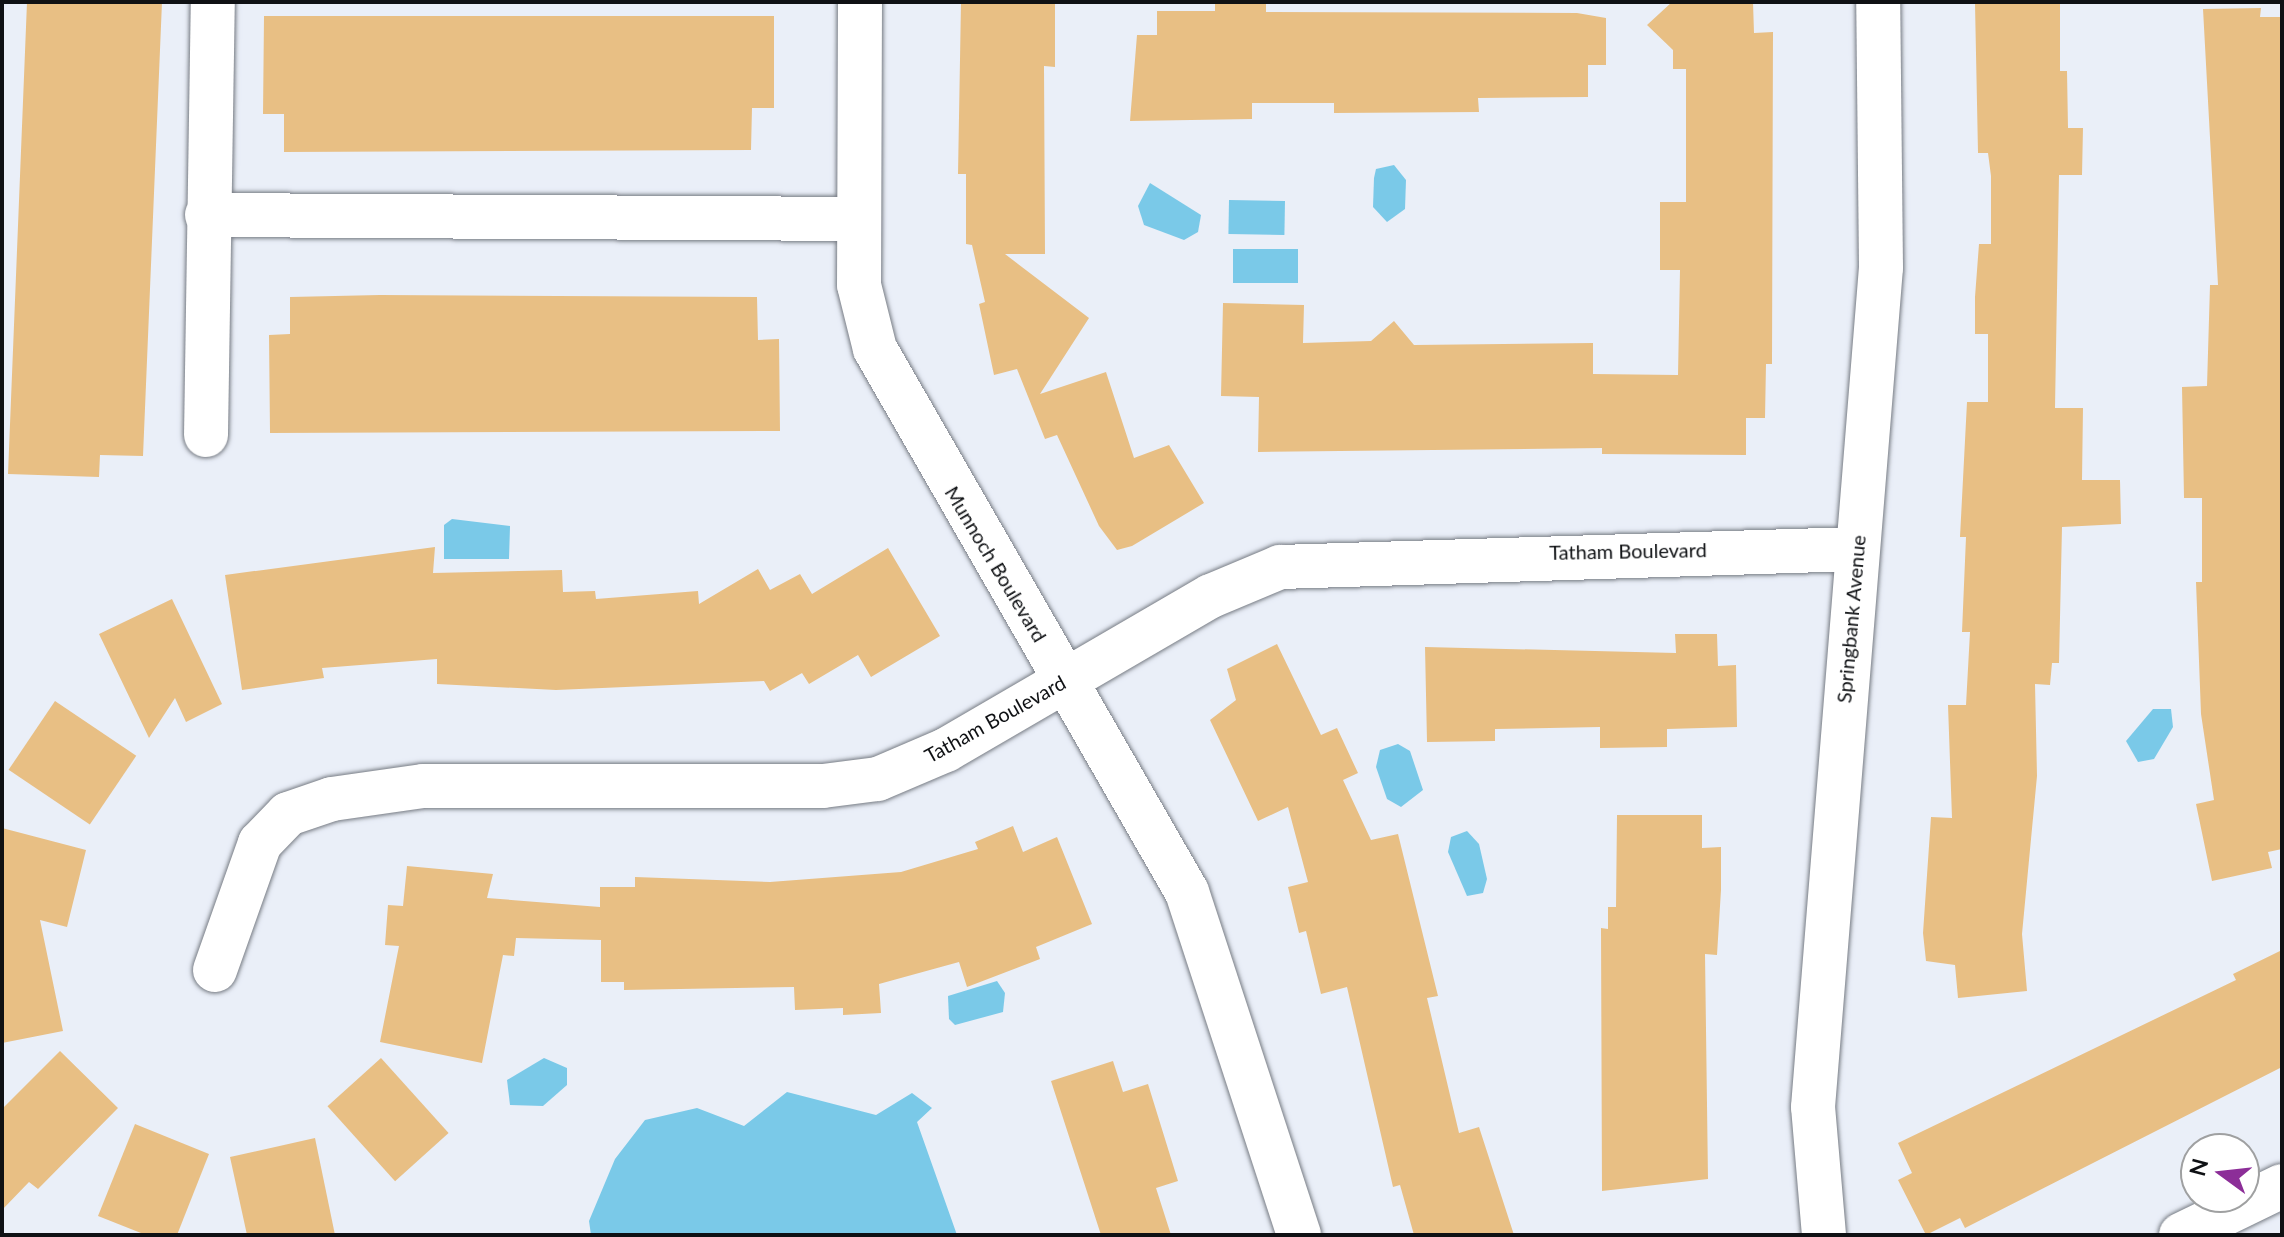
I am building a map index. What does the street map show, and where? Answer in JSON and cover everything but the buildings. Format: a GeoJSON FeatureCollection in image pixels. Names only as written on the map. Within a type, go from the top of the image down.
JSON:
{"type":"FeatureCollection","features":[{"type":"Feature","properties":{"kind":"street"},"geometry":{"type":"LineString","coordinates":[[206,435],[207,215],[213,2]]}},
{"type":"Feature","properties":{"kind":"street","name":"Munnoch Boulevard"},"geometry":{"type":"LineString","coordinates":[[860,2],[859,285],[875,349],[994,567],[1066,680],[1187,892],[1299,1235]]}},
{"type":"Feature","properties":{"kind":"street","name":"Springbank Avenue"},"geometry":{"type":"LineString","coordinates":[[1824,1235],[1813,1107],[1881,268],[1878,2]]}},
{"type":"Feature","properties":{"kind":"street"},"geometry":{"type":"LineString","coordinates":[[207,215],[857,219]]}},
{"type":"Feature","properties":{"kind":"street","name":"Tatham Boulevard"},"geometry":{"type":"LineString","coordinates":[[215,970],[260,843],[288,814],[312,805],[423,786],[823,786],[878,779],[934,756],[1211,596],[1280,567],[1474,556],[1857,549]]}},
{"type":"Feature","properties":{"kind":"street"},"geometry":{"type":"LineString","coordinates":[[2181,1235],[2282,1186]]}},
{"type":"Feature","properties":{"kind":"water"},"geometry":{"type":"Polygon","coordinates":[[[1394,165],[1406,180],[1405,209],[1387,222],[1373,207],[1374,178],[1376,169],[1394,165]]]}},
{"type":"Feature","properties":{"kind":"water"},"geometry":{"type":"Polygon","coordinates":[[[1150,183],[1201,215],[1198,232],[1184,240],[1144,225],[1138,206],[1150,183]]]}},
{"type":"Feature","properties":{"kind":"water"},"geometry":{"type":"Polygon","coordinates":[[[1229,200],[1285,201],[1284,235],[1228,234],[1229,200]]]}},
{"type":"Feature","properties":{"kind":"water"},"geometry":{"type":"Polygon","coordinates":[[[1233,249],[1298,249],[1298,283],[1233,283],[1233,249]]]}},
{"type":"Feature","properties":{"kind":"water"},"geometry":{"type":"Polygon","coordinates":[[[452,519],[510,526],[509,559],[444,559],[444,525],[452,519]]]}},
{"type":"Feature","properties":{"kind":"water"},"geometry":{"type":"Polygon","coordinates":[[[2153,709],[2171,709],[2173,727],[2154,759],[2138,762],[2126,741],[2153,709]]]}},
{"type":"Feature","properties":{"kind":"water"},"geometry":{"type":"Polygon","coordinates":[[[1398,744],[1410,751],[1423,790],[1401,807],[1387,799],[1376,767],[1380,750],[1398,744]]]}},
{"type":"Feature","properties":{"kind":"water"},"geometry":{"type":"Polygon","coordinates":[[[1467,831],[1479,844],[1487,879],[1483,893],[1467,896],[1448,852],[1451,837],[1467,831]]]}},
{"type":"Feature","properties":{"kind":"water"},"geometry":{"type":"Polygon","coordinates":[[[997,981],[1005,993],[1003,1012],[955,1025],[949,1019],[948,996],[997,981]]]}},
{"type":"Feature","properties":{"kind":"water"},"geometry":{"type":"Polygon","coordinates":[[[544,1058],[567,1068],[567,1085],[543,1106],[510,1105],[507,1080],[544,1058]]]}},
{"type":"Feature","properties":{"kind":"water"},"geometry":{"type":"Polygon","coordinates":[[[787,1092],[876,1115],[912,1093],[932,1108],[917,1122],[957,1235],[591,1235],[589,1221],[615,1159],[645,1120],[697,1108],[744,1126],[787,1092]]]}}]}
